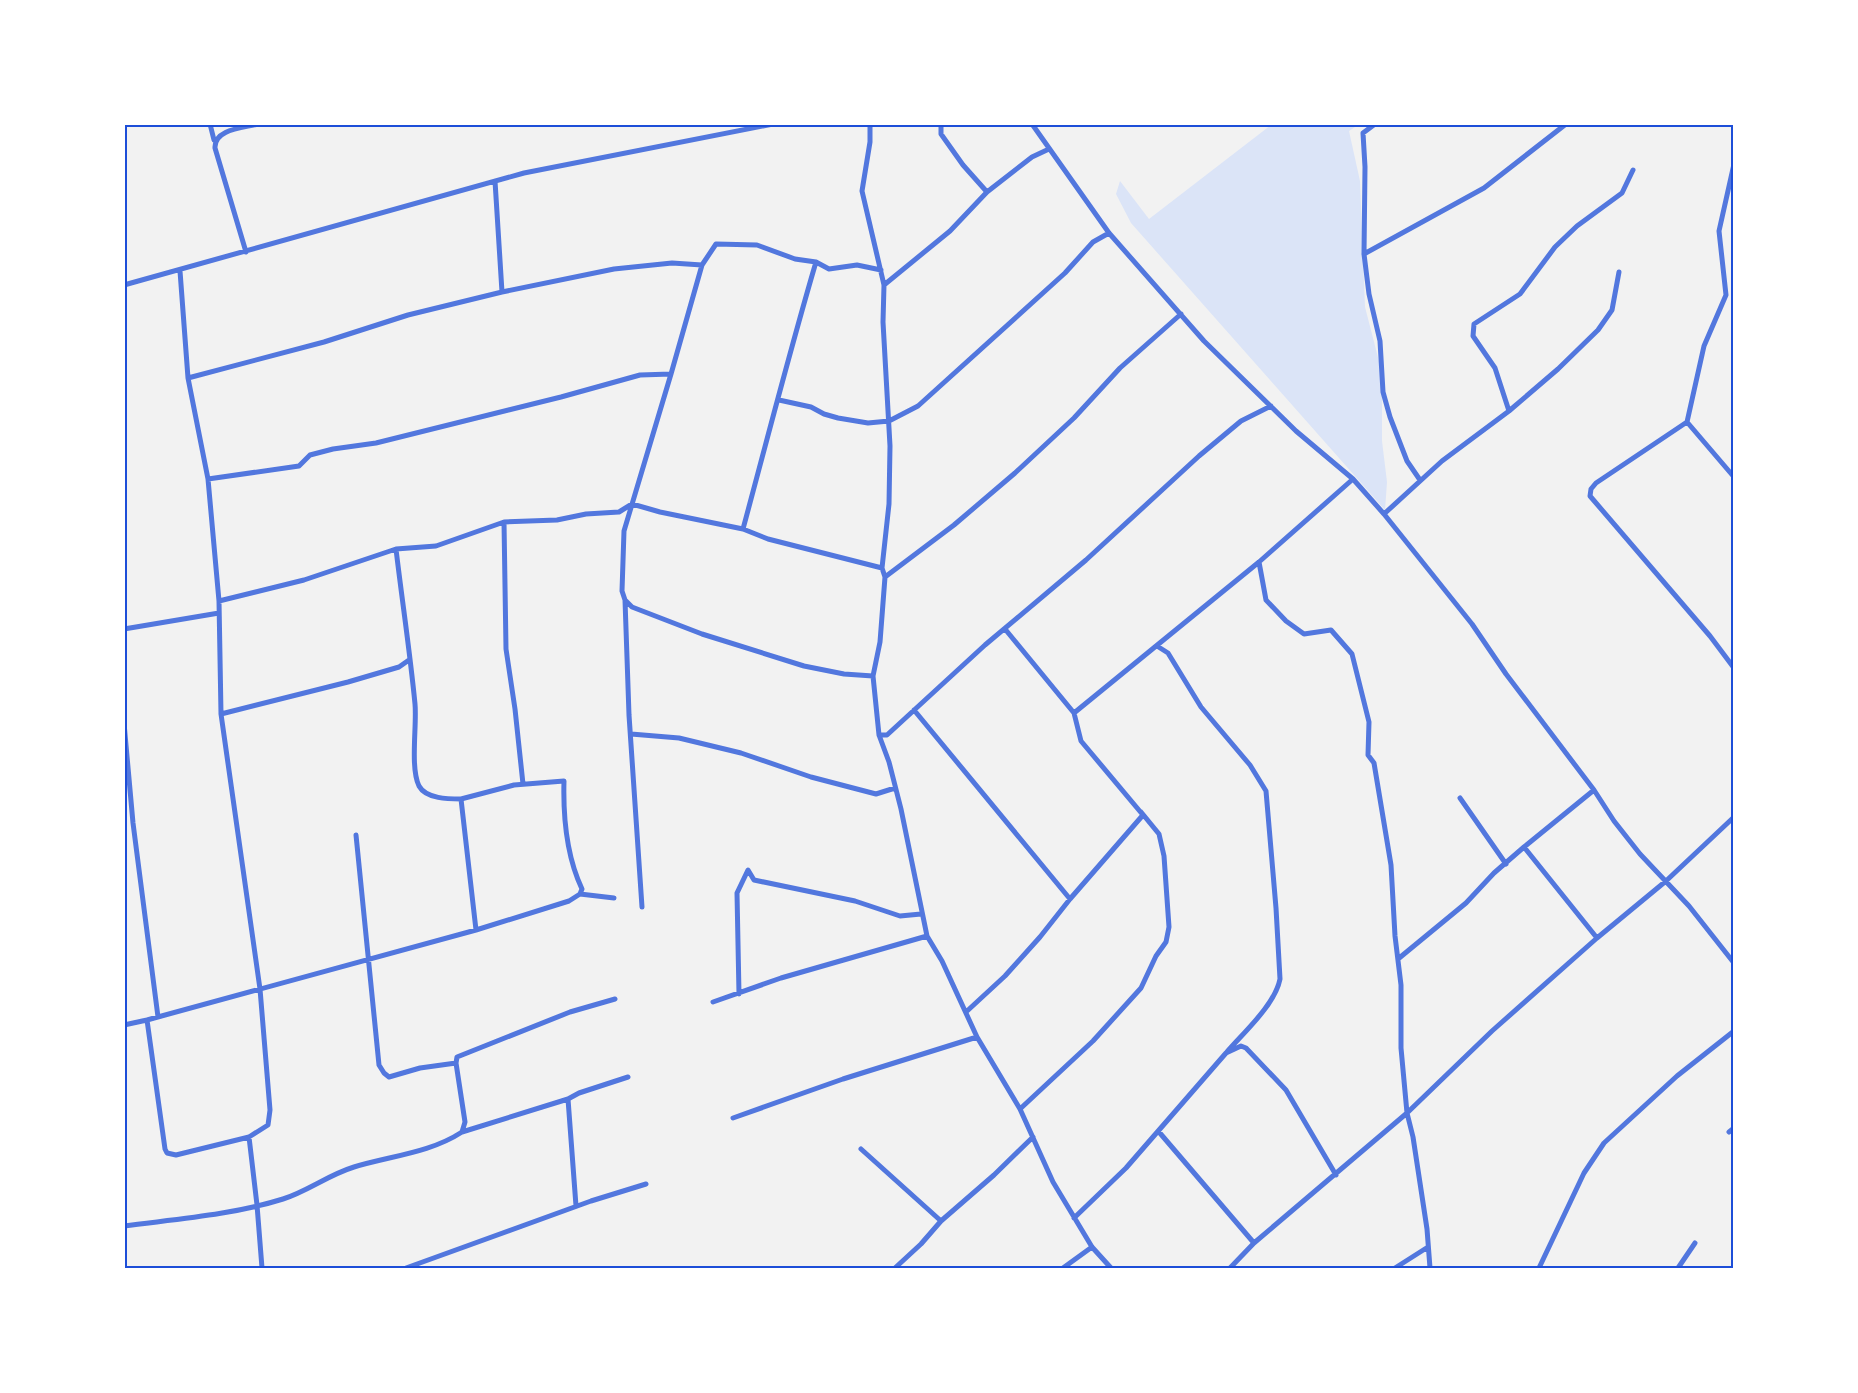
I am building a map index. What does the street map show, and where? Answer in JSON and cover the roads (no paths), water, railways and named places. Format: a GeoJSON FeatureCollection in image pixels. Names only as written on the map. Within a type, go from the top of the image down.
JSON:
{"type":"FeatureCollection","features":[{"type":"Feature","properties":{"kind":"street"},"geometry":{"type":"LineString","coordinates":[[210,124],[246,252]]}},
{"type":"Feature","properties":{"kind":"street"},"geometry":{"type":"LineString","coordinates":[[214,140],[227,132],[258,124]]}},
{"type":"Feature","properties":{"kind":"street"},"geometry":{"type":"LineString","coordinates":[[124,285],[535,171],[773,124]]}},
{"type":"Feature","properties":{"kind":"street"},"geometry":{"type":"LineString","coordinates":[[870,124],[870,142],[862,191],[884,285],[883,322],[889,421],[889,504],[882,568],[885,578],[880,642],[873,676],[879,735],[896,788],[927,936],[942,961],[977,1037],[1020,1109],[1053,1182],[1092,1247],[1111,1269]]}},
{"type":"Feature","properties":{"kind":"street"},"geometry":{"type":"LineString","coordinates":[[941,124],[941,134],[963,165],[987,192]]}},
{"type":"Feature","properties":{"kind":"street"},"geometry":{"type":"LineString","coordinates":[[1032,124],[1109,233],[1204,341],[1296,431],[1353,479],[1384,514],[1472,624],[1506,674],[1594,790],[1620,830],[1734,963]]}},
{"type":"Feature","properties":{"kind":"street"},"geometry":{"type":"LineString","coordinates":[[1376,124],[1363,133],[1364,254],[1369,294],[1380,341],[1383,392],[1407,461],[1420,480]]}},
{"type":"Feature","properties":{"kind":"street"},"geometry":{"type":"LineString","coordinates":[[1364,254],[1484,189],[1566,124]]}},
{"type":"Feature","properties":{"kind":"street"},"geometry":{"type":"LineString","coordinates":[[884,285],[950,231],[987,192],[1032,156],[1049,149]]}},
{"type":"Feature","properties":{"kind":"street"},"geometry":{"type":"LineString","coordinates":[[1734,164],[1719,231],[1726,294],[1704,346],[1687,422],[1596,483],[1591,489],[1590,496],[1710,636],[1734,668]]}},
{"type":"Feature","properties":{"kind":"street"},"geometry":{"type":"LineString","coordinates":[[1509,411],[1495,368],[1473,336],[1474,324],[1520,294],[1555,247],[1577,226],[1622,193],[1633,170]]}},
{"type":"Feature","properties":{"kind":"street"},"geometry":{"type":"LineString","coordinates":[[495,181],[502,292]]}},
{"type":"Feature","properties":{"kind":"street"},"geometry":{"type":"LineString","coordinates":[[779,400],[811,407],[838,418],[868,423],[889,421],[918,406],[1065,273],[1093,242],[1109,233]]}},
{"type":"Feature","properties":{"kind":"street"},"geometry":{"type":"LineString","coordinates":[[642,907],[625,600],[622,591],[624,531],[672,374],[702,265],[716,244],[723,244],[757,245],[795,259],[816,262],[829,269],[857,265],[881,270]]}},
{"type":"Feature","properties":{"kind":"street"},"geometry":{"type":"LineString","coordinates":[[743,529],[816,262]]}},
{"type":"Feature","properties":{"kind":"street"},"geometry":{"type":"LineString","coordinates":[[188,378],[324,342],[408,315],[502,292],[614,269],[672,263],[702,265]]}},
{"type":"Feature","properties":{"kind":"street"},"geometry":{"type":"LineString","coordinates":[[147,1020],[167,1153],[176,1155],[249,1137],[268,1125],[270,1118],[260,989],[221,714],[219,601],[208,479],[188,378],[180,271]]}},
{"type":"Feature","properties":{"kind":"street"},"geometry":{"type":"LineString","coordinates":[[1384,514],[1442,461],[1509,411],[1558,369],[1598,330],[1612,310],[1619,272]]}},
{"type":"Feature","properties":{"kind":"street"},"geometry":{"type":"LineString","coordinates":[[885,578],[954,525],[1015,473],[1074,418],[1120,368],[1181,314]]}},
{"type":"Feature","properties":{"kind":"street"},"geometry":{"type":"LineString","coordinates":[[208,479],[299,466],[310,455],[333,449],[376,442],[561,397],[640,375],[672,374]]}},
{"type":"Feature","properties":{"kind":"street"},"geometry":{"type":"LineString","coordinates":[[879,735],[886,735],[1086,560],[1208,449],[1241,422],[1271,406]]}},
{"type":"Feature","properties":{"kind":"street"},"geometry":{"type":"LineString","coordinates":[[1687,422],[1734,477]]}},
{"type":"Feature","properties":{"kind":"street"},"geometry":{"type":"LineString","coordinates":[[1074,713],[1259,562],[1353,479]]}},
{"type":"Feature","properties":{"kind":"street"},"geometry":{"type":"LineString","coordinates":[[219,601],[304,580],[396,549],[436,546],[504,522],[557,520],[586,514],[619,512],[632,504],[743,529],[777,541],[882,568]]}},
{"type":"Feature","properties":{"kind":"street"},"geometry":{"type":"LineString","coordinates":[[504,522],[506,649],[523,784]]}},
{"type":"Feature","properties":{"kind":"street"},"geometry":{"type":"LineString","coordinates":[[396,549],[415,705],[416,766],[419,786],[425,792],[442,798],[461,799],[523,784],[564,780],[563,817],[576,876],[582,889],[580,894]]}},
{"type":"Feature","properties":{"kind":"street"},"geometry":{"type":"LineString","coordinates":[[1259,562],[1266,600],[1286,621],[1304,634],[1331,630],[1352,654],[1369,722],[1368,755],[1374,763],[1391,865],[1401,985],[1401,1048],[1407,1113],[1413,1137],[1427,1229],[1430,1269]]}},
{"type":"Feature","properties":{"kind":"street"},"geometry":{"type":"LineString","coordinates":[[625,600],[632,607],[702,634],[804,666],[844,674],[873,676]]}},
{"type":"Feature","properties":{"kind":"street"},"geometry":{"type":"LineString","coordinates":[[124,629],[219,613]]}},
{"type":"Feature","properties":{"kind":"street"},"geometry":{"type":"LineString","coordinates":[[1005,629],[1074,713],[1081,741],[1159,834],[1164,856],[1169,927],[1166,942],[1156,956],[1141,988],[1093,1041],[1020,1109]]}},
{"type":"Feature","properties":{"kind":"street"},"geometry":{"type":"LineString","coordinates":[[1074,1218],[1126,1168],[1159,1132],[1271,1000],[1278,989],[1280,979],[1266,791],[1244,758],[1201,707],[1168,653],[1157,646]]}},
{"type":"Feature","properties":{"kind":"street"},"geometry":{"type":"LineString","coordinates":[[221,714],[348,682],[399,666],[409,660]]}},
{"type":"Feature","properties":{"kind":"street"},"geometry":{"type":"LineString","coordinates":[[914,710],[1070,899]]}},
{"type":"Feature","properties":{"kind":"street"},"geometry":{"type":"LineString","coordinates":[[124,723],[133,823],[158,1017]]}},
{"type":"Feature","properties":{"kind":"street"},"geometry":{"type":"LineString","coordinates":[[631,734],[679,738],[876,794],[896,788]]}},
{"type":"Feature","properties":{"kind":"street"},"geometry":{"type":"LineString","coordinates":[[1398,959],[1466,903],[1494,873],[1524,847],[1594,790]]}},
{"type":"Feature","properties":{"kind":"street"},"geometry":{"type":"LineString","coordinates":[[1460,798],[1506,864]]}},
{"type":"Feature","properties":{"kind":"street"},"geometry":{"type":"LineString","coordinates":[[461,799],[476,930]]}},
{"type":"Feature","properties":{"kind":"street"},"geometry":{"type":"LineString","coordinates":[[966,1012],[1005,976],[1040,937],[1143,814],[1137,806]]}},
{"type":"Feature","properties":{"kind":"street"},"geometry":{"type":"LineString","coordinates":[[1230,1269],[1254,1243],[1407,1113],[1492,1031],[1597,938],[1666,881],[1734,817]]}},
{"type":"Feature","properties":{"kind":"street"},"geometry":{"type":"LineString","coordinates":[[356,835],[379,1065],[389,1077],[420,1068],[456,1063]]}},
{"type":"Feature","properties":{"kind":"street"},"geometry":{"type":"LineString","coordinates":[[1524,847],[1597,938]]}},
{"type":"Feature","properties":{"kind":"street"},"geometry":{"type":"LineString","coordinates":[[739,994],[737,892],[748,870],[754,880],[855,901],[900,916],[921,914]]}},
{"type":"Feature","properties":{"kind":"street"},"geometry":{"type":"LineString","coordinates":[[124,1025],[476,930],[569,901],[580,894],[614,898]]}},
{"type":"Feature","properties":{"kind":"street"},"geometry":{"type":"LineString","coordinates":[[713,1002],[781,978],[927,936]]}},
{"type":"Feature","properties":{"kind":"street"},"geometry":{"type":"LineString","coordinates":[[462,1132],[465,1122],[457,1057],[462,1053],[570,1012],[615,999]]}},
{"type":"Feature","properties":{"kind":"street"},"geometry":{"type":"LineString","coordinates":[[1539,1269],[1584,1173],[1604,1143],[1677,1076],[1734,1031]]}},
{"type":"Feature","properties":{"kind":"street"},"geometry":{"type":"LineString","coordinates":[[732,1118],[843,1079],[977,1037]]}},
{"type":"Feature","properties":{"kind":"street"},"geometry":{"type":"LineString","coordinates":[[1226,1053],[1241,1046],[1246,1048],[1286,1090],[1336,1175]]}},
{"type":"Feature","properties":{"kind":"street"},"geometry":{"type":"LineString","coordinates":[[124,1226],[205,1215],[257,1205],[301,1192],[338,1172],[409,1154],[448,1141],[462,1132],[568,1099],[579,1093],[628,1077]]}},
{"type":"Feature","properties":{"kind":"street"},"geometry":{"type":"LineString","coordinates":[[568,1099],[576,1206]]}},
{"type":"Feature","properties":{"kind":"street"},"geometry":{"type":"LineString","coordinates":[[1159,1132],[1254,1243]]}},
{"type":"Feature","properties":{"kind":"street"},"geometry":{"type":"LineString","coordinates":[[249,1137],[262,1269]]}},
{"type":"Feature","properties":{"kind":"street"},"geometry":{"type":"LineString","coordinates":[[895,1269],[941,1221],[1033,1137]]}},
{"type":"Feature","properties":{"kind":"street"},"geometry":{"type":"LineString","coordinates":[[861,1149],[941,1221]]}},
{"type":"Feature","properties":{"kind":"street"},"geometry":{"type":"LineString","coordinates":[[406,1269],[576,1206],[646,1184]]}},
{"type":"Feature","properties":{"kind":"street"},"geometry":{"type":"LineString","coordinates":[[1678,1269],[1695,1243]]}},
{"type":"Feature","properties":{"kind":"street"},"geometry":{"type":"LineString","coordinates":[[1063,1269],[1092,1247]]}},
{"type":"Feature","properties":{"kind":"street"},"geometry":{"type":"LineString","coordinates":[[1395,1269],[1428,1247]]}}]}
